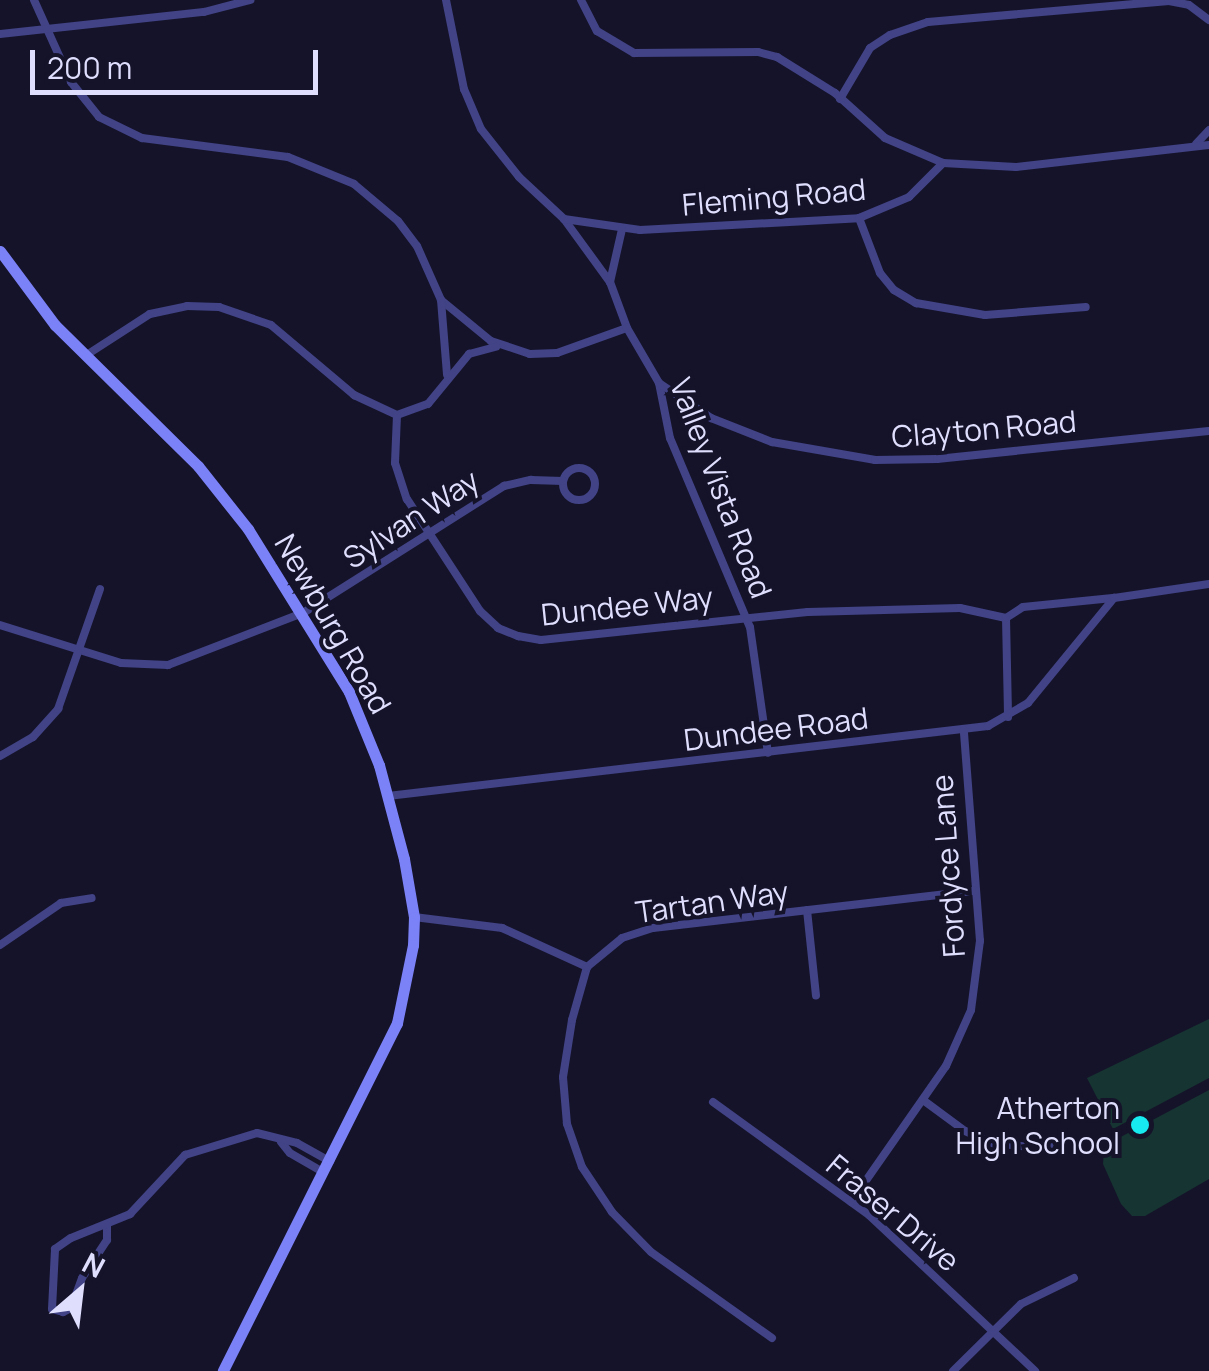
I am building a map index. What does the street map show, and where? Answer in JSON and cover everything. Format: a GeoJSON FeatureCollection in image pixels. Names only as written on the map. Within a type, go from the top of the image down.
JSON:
{"type":"FeatureCollection","features":[{"type":"Feature","properties":{"kind":"main road","name":"Newburg Road"},"geometry":{"type":"LineString","coordinates":[[0,251],[32,299],[222,493],[303,614],[350,692],[388,796],[414,917],[410,974],[397,1024],[222,1371]]}},
{"type":"Feature","properties":{"kind":"street"},"geometry":{"type":"LineString","coordinates":[[34,0],[77,93],[100,117],[120,130],[153,141],[288,158],[339,176],[366,192],[398,220],[417,246],[441,300],[447,380]]}},
{"type":"Feature","properties":{"kind":"street"},"geometry":{"type":"LineString","coordinates":[[0,34],[204,12],[250,0]]}},
{"type":"Feature","properties":{"kind":"street","name":"Valley Vista Road"},"geometry":{"type":"LineString","coordinates":[[446,0],[464,89],[477,122],[519,177],[564,219],[610,282],[627,328],[659,383],[670,438],[746,616],[768,753]]}},
{"type":"Feature","properties":{"kind":"street"},"geometry":{"type":"LineString","coordinates":[[580,0],[596,31],[618,47],[647,55],[767,53],[803,71],[885,138],[942,162],[1016,166],[1209,145]]}},
{"type":"Feature","properties":{"kind":"street"},"geometry":{"type":"LineString","coordinates":[[840,99],[870,48],[890,35],[928,22],[1169,1],[1196,8],[1209,20]]}},
{"type":"Feature","properties":{"kind":"street"},"geometry":{"type":"LineString","coordinates":[[1196,144],[1209,130]]}},
{"type":"Feature","properties":{"kind":"street","name":"Fleming Road"},"geometry":{"type":"LineString","coordinates":[[564,219],[622,229],[859,218],[909,198],[942,162]]}},
{"type":"Feature","properties":{"kind":"street"},"geometry":{"type":"LineString","coordinates":[[859,218],[880,273],[894,290],[916,303],[985,314],[1086,307]]}},
{"type":"Feature","properties":{"kind":"street"},"geometry":{"type":"LineString","coordinates":[[610,282],[622,229]]}},
{"type":"Feature","properties":{"kind":"street"},"geometry":{"type":"LineString","coordinates":[[441,300],[500,346],[530,354],[557,354],[627,328]]}},
{"type":"Feature","properties":{"kind":"street"},"geometry":{"type":"LineString","coordinates":[[86,356],[137,320],[160,311],[188,306],[232,310],[271,325],[354,395],[397,415],[428,404],[469,354],[500,346]]}},
{"type":"Feature","properties":{"kind":"street","name":"Clayton Road"},"geometry":{"type":"LineString","coordinates":[[659,383],[711,418],[772,442],[876,460],[937,460],[1209,431]]}},
{"type":"Feature","properties":{"kind":"street","name":"Dundee Way"},"geometry":{"type":"LineString","coordinates":[[397,415],[399,480],[480,611],[518,636],[541,640],[746,616],[960,608],[1006,618]]}},
{"type":"Feature","properties":{"kind":"street","name":"Sylvan Way"},"geometry":{"type":"LineString","coordinates":[[2,628],[138,667],[168,666],[303,614],[504,486],[532,480],[563,481],[578,468],[592,475],[595,485],[587,498],[577,500],[568,496],[563,481]]}},
{"type":"Feature","properties":{"kind":"street"},"geometry":{"type":"LineString","coordinates":[[1008,717],[1006,618],[1023,607],[1209,584]]}},
{"type":"Feature","properties":{"kind":"street"},"geometry":{"type":"LineString","coordinates":[[0,756],[33,737],[53,717],[81,652],[100,589]]}},
{"type":"Feature","properties":{"kind":"street","name":"Dundee Road"},"geometry":{"type":"LineString","coordinates":[[388,796],[964,731],[1008,717],[1028,703],[1114,598]]}},
{"type":"Feature","properties":{"kind":"street","name":"Fordyce Lane"},"geometry":{"type":"LineString","coordinates":[[851,1202],[954,1052],[970,1010],[980,941],[964,731]]}},
{"type":"Feature","properties":{"kind":"street","name":"Tartan Way"},"geometry":{"type":"LineString","coordinates":[[587,967],[613,944],[642,930],[975,892]]}},
{"type":"Feature","properties":{"kind":"street"},"geometry":{"type":"LineString","coordinates":[[0,944],[61,903],[92,898]]}},
{"type":"Feature","properties":{"kind":"street"},"geometry":{"type":"LineString","coordinates":[[807,910],[816,996]]}},
{"type":"Feature","properties":{"kind":"street"},"geometry":{"type":"LineString","coordinates":[[414,917],[502,928],[587,967],[572,1020],[563,1078],[566,1124],[582,1167],[612,1212],[651,1252],[772,1338]]}},
{"type":"Feature","properties":{"kind":"street"},"geometry":{"type":"LineString","coordinates":[[922,1100],[965,1131],[992,1142],[1031,1146],[1058,1143]]}},
{"type":"Feature","properties":{"kind":"street","name":"Fraser Drive"},"geometry":{"type":"LineString","coordinates":[[713,1102],[851,1202],[1035,1371]]}},
{"type":"Feature","properties":{"kind":"street"},"geometry":{"type":"LineString","coordinates":[[107,1226],[107,1240],[82,1278],[71,1308],[63,1312],[52,1309],[56,1250],[72,1238],[130,1214],[186,1155],[250,1134],[296,1143],[327,1167]]}},
{"type":"Feature","properties":{"kind":"street"},"geometry":{"type":"LineString","coordinates":[[953,1371],[1032,1296],[1074,1278]]}},
{"type":"Feature","properties":{"kind":"green space"},"geometry":{"type":"Polygon","coordinates":[[[1209,1019],[1209,1078],[1113,1129],[1087,1078],[1209,1019]]]}},
{"type":"Feature","properties":{"kind":"green space"},"geometry":{"type":"Polygon","coordinates":[[[1209,1090],[1209,1179],[1145,1216],[1132,1216],[1121,1204],[1103,1164],[1104,1151],[1115,1140],[1209,1090]]]}},
{"type":"Feature","properties":{"kind":"place","name":"Atherton High School"},"geometry":{"type":"Point","coordinates":[1140,1125]}}]}
